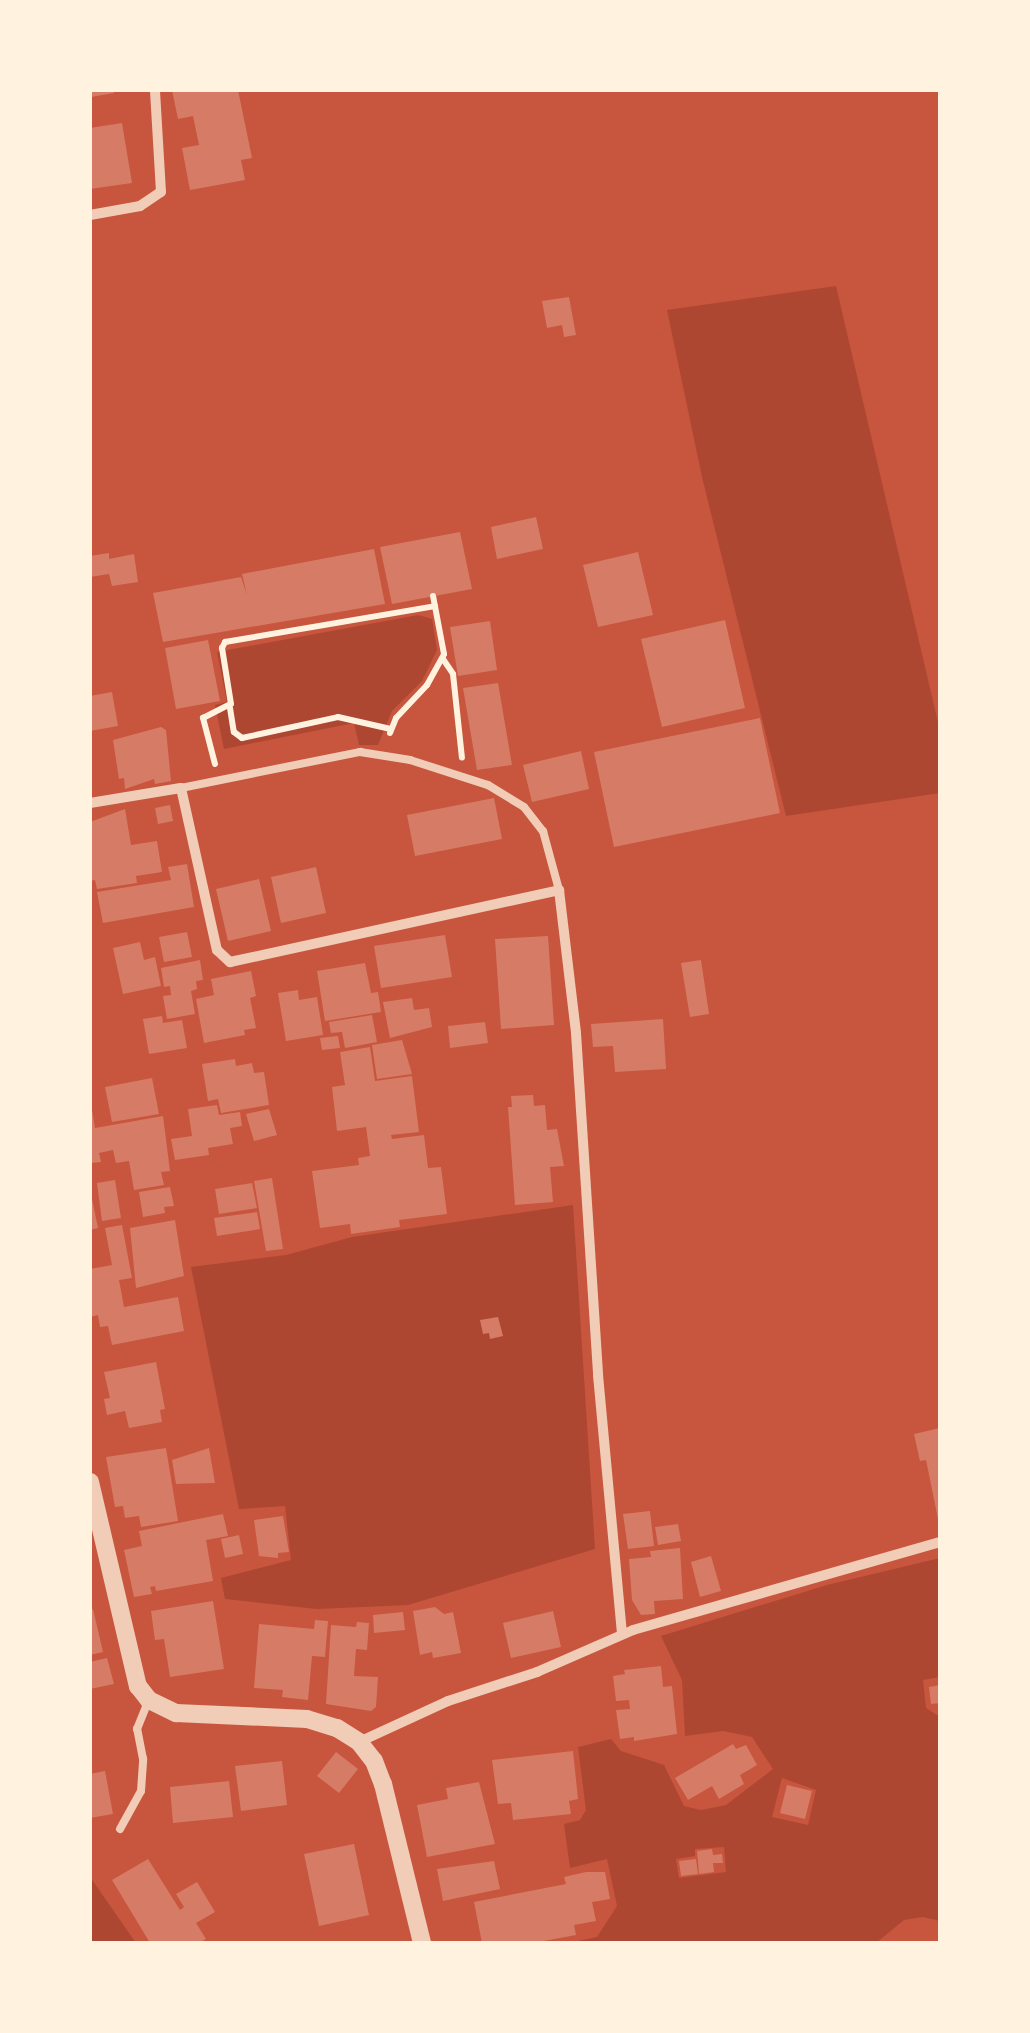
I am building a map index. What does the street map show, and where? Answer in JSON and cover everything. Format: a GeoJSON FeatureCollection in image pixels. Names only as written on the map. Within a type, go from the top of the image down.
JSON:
{"type":"FeatureCollection","features":[{"type":"Feature","properties":{"kind":"street"},"geometry":{"type":"LineString","coordinates":[[90,216],[140,206],[161,192],[155,90]]}},
{"type":"Feature","properties":{"kind":"street"},"geometry":{"type":"LineString","coordinates":[[90,803],[181,788],[217,950],[224,961],[250,959],[559,890],[573,998],[598,1374],[622,1634]]}},
{"type":"Feature","properties":{"kind":"street"},"geometry":{"type":"LineString","coordinates":[[90,1482],[132,1674],[149,1700],[191,1714],[307,1719],[359,1742],[374,1761],[383,1784],[422,1943]]}},
{"type":"Feature","properties":{"kind":"street"},"geometry":{"type":"LineString","coordinates":[[359,1742],[448,1701],[537,1672],[622,1634],[940,1542]]}},
{"type":"Feature","properties":{"kind":"lane"},"geometry":{"type":"LineString","coordinates":[[181,788],[360,752],[384,754],[503,792],[532,814],[543,831],[559,890]]}},
{"type":"Feature","properties":{"kind":"lane"},"geometry":{"type":"LineString","coordinates":[[120,1829],[141,1790],[143,1760],[137,1729],[149,1700]]}},
{"type":"Feature","properties":{"kind":"path"},"geometry":{"type":"LineString","coordinates":[[384,754],[391,730],[442,659],[445,647],[433,596]]}},
{"type":"Feature","properties":{"kind":"path"},"geometry":{"type":"LineString","coordinates":[[391,730],[346,717],[242,738],[234,732],[225,642],[435,606]]}},
{"type":"Feature","properties":{"kind":"path"},"geometry":{"type":"LineString","coordinates":[[442,659],[451,666],[455,690],[462,754],[456,774]]}},
{"type":"Feature","properties":{"kind":"path"},"geometry":{"type":"LineString","coordinates":[[220,780],[203,718],[206,713],[230,708]]}},
{"type":"Feature","properties":{"kind":"shaded area"},"geometry":{"type":"Polygon","coordinates":[[[836,286],[940,731],[940,793],[786,816],[702,477],[667,310],[836,286]]]}},
{"type":"Feature","properties":{"kind":"shaded area"},"geometry":{"type":"Polygon","coordinates":[[[418,615],[432,619],[437,650],[422,681],[392,711],[378,745],[359,745],[354,723],[224,749],[215,705],[227,702],[217,652],[418,615]]]}},
{"type":"Feature","properties":{"kind":"shaded area"},"geometry":{"type":"Polygon","coordinates":[[[573,1205],[595,1549],[408,1605],[317,1609],[225,1599],[221,1578],[291,1560],[285,1506],[239,1509],[191,1267],[286,1255],[352,1237],[573,1205]]]}},
{"type":"Feature","properties":{"kind":"shaded area"},"geometry":{"type":"Polygon","coordinates":[[[940,1558],[940,1677],[923,1680],[926,1708],[940,1717],[940,1921],[923,1917],[904,1920],[876,1943],[568,1943],[597,1937],[617,1906],[607,1859],[570,1868],[564,1824],[580,1820],[586,1810],[578,1747],[611,1739],[621,1751],[664,1765],[684,1806],[701,1810],[726,1805],[773,1769],[752,1737],[723,1731],[685,1736],[682,1680],[661,1636],[827,1585],[940,1558]],[[782,1778],[772,1817],[808,1825],[816,1790],[782,1778]],[[724,1847],[695,1849],[695,1856],[676,1859],[679,1878],[726,1872],[724,1847]]]}},
{"type":"Feature","properties":{"kind":"shaded area"},"geometry":{"type":"Polygon","coordinates":[[[90,1877],[136,1943],[90,1943],[90,1877]]]}},
{"type":"Feature","properties":{"kind":"building"},"geometry":{"type":"Polygon","coordinates":[[[90,90],[113,90],[114,93],[91,97],[90,90]]]}},
{"type":"Feature","properties":{"kind":"building"},"geometry":{"type":"Polygon","coordinates":[[[172,90],[238,90],[252,158],[241,160],[245,180],[190,190],[182,148],[199,145],[193,116],[178,119],[172,90]]]}},
{"type":"Feature","properties":{"kind":"building"},"geometry":{"type":"Polygon","coordinates":[[[122,123],[132,183],[90,189],[90,128],[122,123]]]}},
{"type":"Feature","properties":{"kind":"building"},"geometry":{"type":"Polygon","coordinates":[[[569,297],[576,335],[564,337],[562,325],[547,328],[542,301],[569,297]]]}},
{"type":"Feature","properties":{"kind":"building"},"geometry":{"type":"Polygon","coordinates":[[[536,517],[543,549],[497,559],[491,527],[536,517]]]}},
{"type":"Feature","properties":{"kind":"building"},"geometry":{"type":"Polygon","coordinates":[[[460,532],[472,589],[392,604],[380,547],[460,532]]]}},
{"type":"Feature","properties":{"kind":"building"},"geometry":{"type":"Polygon","coordinates":[[[374,549],[385,604],[163,642],[153,593],[241,577],[247,595],[242,574],[374,549]]]}},
{"type":"Feature","properties":{"kind":"building"},"geometry":{"type":"Polygon","coordinates":[[[638,552],[653,615],[598,627],[583,565],[638,552]]]}},
{"type":"Feature","properties":{"kind":"building"},"geometry":{"type":"Polygon","coordinates":[[[109,553],[109,559],[134,554],[138,582],[112,586],[109,574],[90,577],[90,556],[109,553]]]}},
{"type":"Feature","properties":{"kind":"building"},"geometry":{"type":"Polygon","coordinates":[[[725,620],[745,708],[662,727],[641,639],[725,620]]]}},
{"type":"Feature","properties":{"kind":"building"},"geometry":{"type":"Polygon","coordinates":[[[490,621],[497,670],[458,676],[450,627],[490,621]]]}},
{"type":"Feature","properties":{"kind":"building"},"geometry":{"type":"Polygon","coordinates":[[[208,640],[220,701],[176,709],[165,648],[208,640]]]}},
{"type":"Feature","properties":{"kind":"building"},"geometry":{"type":"Polygon","coordinates":[[[498,683],[512,765],[477,770],[463,688],[498,683]]]}},
{"type":"Feature","properties":{"kind":"building"},"geometry":{"type":"Polygon","coordinates":[[[112,692],[118,726],[90,731],[90,696],[112,692]]]}},
{"type":"Feature","properties":{"kind":"building"},"geometry":{"type":"Polygon","coordinates":[[[760,718],[780,813],[614,847],[594,752],[760,718]]]}},
{"type":"Feature","properties":{"kind":"building"},"geometry":{"type":"Polygon","coordinates":[[[161,727],[166,730],[171,781],[155,784],[154,779],[125,789],[124,778],[119,779],[113,740],[161,727]]]}},
{"type":"Feature","properties":{"kind":"building"},"geometry":{"type":"Polygon","coordinates":[[[581,751],[589,789],[532,802],[523,765],[581,751]]]}},
{"type":"Feature","properties":{"kind":"building"},"geometry":{"type":"Polygon","coordinates":[[[494,798],[502,839],[415,856],[407,815],[494,798]]]}},
{"type":"Feature","properties":{"kind":"building"},"geometry":{"type":"Polygon","coordinates":[[[170,805],[173,821],[158,824],[155,808],[170,805]]]}},
{"type":"Feature","properties":{"kind":"building"},"geometry":{"type":"Polygon","coordinates":[[[125,809],[131,845],[157,841],[162,872],[136,876],[137,883],[97,889],[95,880],[90,881],[90,822],[125,809]]]}},
{"type":"Feature","properties":{"kind":"building"},"geometry":{"type":"Polygon","coordinates":[[[187,864],[194,907],[103,923],[97,892],[171,880],[168,867],[187,864]]]}},
{"type":"Feature","properties":{"kind":"building"},"geometry":{"type":"Polygon","coordinates":[[[316,867],[326,913],[281,923],[271,877],[316,867]]]}},
{"type":"Feature","properties":{"kind":"building"},"geometry":{"type":"Polygon","coordinates":[[[259,879],[271,931],[228,941],[216,889],[259,879]]]}},
{"type":"Feature","properties":{"kind":"building"},"geometry":{"type":"Polygon","coordinates":[[[187,932],[192,957],[164,962],[159,937],[187,932]]]}},
{"type":"Feature","properties":{"kind":"building"},"geometry":{"type":"Polygon","coordinates":[[[445,935],[452,977],[381,988],[374,946],[445,935]]]}},
{"type":"Feature","properties":{"kind":"building"},"geometry":{"type":"Polygon","coordinates":[[[548,936],[554,1025],[501,1029],[495,939],[548,936]]]}},
{"type":"Feature","properties":{"kind":"building"},"geometry":{"type":"Polygon","coordinates":[[[140,942],[144,960],[155,957],[161,986],[123,994],[113,948],[140,942]]]}},
{"type":"Feature","properties":{"kind":"building"},"geometry":{"type":"Polygon","coordinates":[[[200,960],[203,980],[196,981],[197,989],[191,991],[195,1014],[167,1019],[163,996],[171,995],[170,986],[164,987],[161,968],[200,960]]]}},
{"type":"Feature","properties":{"kind":"building"},"geometry":{"type":"Polygon","coordinates":[[[701,960],[709,1014],[690,1017],[681,963],[701,960]]]}},
{"type":"Feature","properties":{"kind":"building"},"geometry":{"type":"Polygon","coordinates":[[[365,963],[371,993],[378,992],[381,1012],[325,1021],[317,971],[365,963]]]}},
{"type":"Feature","properties":{"kind":"building"},"geometry":{"type":"Polygon","coordinates":[[[251,971],[256,996],[250,998],[256,1028],[244,1030],[245,1035],[204,1043],[196,999],[214,995],[211,979],[251,971]]]}},
{"type":"Feature","properties":{"kind":"building"},"geometry":{"type":"Polygon","coordinates":[[[298,990],[299,1000],[317,997],[323,1035],[286,1041],[278,993],[298,990]]]}},
{"type":"Feature","properties":{"kind":"building"},"geometry":{"type":"Polygon","coordinates":[[[412,998],[414,1010],[429,1008],[432,1027],[390,1038],[383,1002],[412,998]]]}},
{"type":"Feature","properties":{"kind":"building"},"geometry":{"type":"Polygon","coordinates":[[[372,1015],[377,1042],[345,1048],[342,1032],[331,1033],[329,1022],[372,1015]]]}},
{"type":"Feature","properties":{"kind":"building"},"geometry":{"type":"Polygon","coordinates":[[[162,1016],[163,1023],[182,1020],[187,1048],[149,1054],[143,1019],[162,1016]]]}},
{"type":"Feature","properties":{"kind":"building"},"geometry":{"type":"Polygon","coordinates":[[[663,1019],[666,1069],[615,1072],[613,1046],[593,1047],[591,1024],[663,1019]]]}},
{"type":"Feature","properties":{"kind":"building"},"geometry":{"type":"Polygon","coordinates":[[[485,1022],[488,1043],[450,1048],[448,1026],[485,1022]]]}},
{"type":"Feature","properties":{"kind":"building"},"geometry":{"type":"Polygon","coordinates":[[[338,1036],[340,1048],[322,1050],[320,1038],[338,1036]]]}},
{"type":"Feature","properties":{"kind":"building"},"geometry":{"type":"Polygon","coordinates":[[[402,1040],[412,1074],[377,1079],[372,1045],[402,1040]]]}},
{"type":"Feature","properties":{"kind":"building"},"geometry":{"type":"Polygon","coordinates":[[[370,1047],[375,1081],[412,1076],[419,1132],[391,1135],[392,1139],[424,1135],[428,1168],[441,1167],[447,1214],[399,1220],[400,1227],[351,1234],[350,1224],[320,1228],[312,1171],[359,1165],[358,1158],[370,1156],[366,1127],[337,1131],[332,1087],[345,1085],[340,1052],[370,1047]]]}},
{"type":"Feature","properties":{"kind":"building"},"geometry":{"type":"Polygon","coordinates":[[[235,1059],[236,1066],[252,1063],[254,1073],[264,1072],[269,1105],[221,1113],[218,1099],[208,1101],[202,1064],[235,1059]]]}},
{"type":"Feature","properties":{"kind":"building"},"geometry":{"type":"Polygon","coordinates":[[[152,1078],[159,1114],[112,1122],[105,1087],[152,1078]]]}},
{"type":"Feature","properties":{"kind":"building"},"geometry":{"type":"Polygon","coordinates":[[[533,1095],[534,1106],[545,1105],[547,1130],[557,1129],[564,1166],[550,1167],[553,1202],[515,1205],[508,1107],[512,1107],[511,1096],[533,1095]]]}},
{"type":"Feature","properties":{"kind":"building"},"geometry":{"type":"Polygon","coordinates":[[[217,1105],[219,1115],[240,1112],[242,1126],[230,1128],[233,1144],[208,1148],[209,1155],[175,1160],[171,1139],[192,1136],[188,1109],[217,1105]]]}},
{"type":"Feature","properties":{"kind":"building"},"geometry":{"type":"Polygon","coordinates":[[[269,1109],[277,1135],[254,1141],[246,1114],[269,1109]]]}},
{"type":"Feature","properties":{"kind":"building"},"geometry":{"type":"Polygon","coordinates":[[[92,1110],[95,1128],[163,1116],[170,1171],[161,1172],[164,1185],[134,1190],[129,1161],[116,1163],[113,1150],[99,1153],[101,1162],[90,1163],[92,1110]]]}},
{"type":"Feature","properties":{"kind":"building"},"geometry":{"type":"Polygon","coordinates":[[[272,1178],[283,1249],[266,1251],[254,1181],[272,1178]]]}},
{"type":"Feature","properties":{"kind":"building"},"geometry":{"type":"Polygon","coordinates":[[[115,1180],[121,1218],[102,1221],[97,1183],[115,1180]]]}},
{"type":"Feature","properties":{"kind":"building"},"geometry":{"type":"Polygon","coordinates":[[[252,1183],[257,1208],[219,1214],[215,1189],[252,1183]]]}},
{"type":"Feature","properties":{"kind":"building"},"geometry":{"type":"Polygon","coordinates":[[[170,1187],[174,1206],[164,1207],[165,1213],[143,1217],[139,1192],[170,1187]]]}},
{"type":"Feature","properties":{"kind":"building"},"geometry":{"type":"Polygon","coordinates":[[[90,1189],[98,1228],[90,1230],[90,1189]]]}},
{"type":"Feature","properties":{"kind":"building"},"geometry":{"type":"Polygon","coordinates":[[[257,1212],[260,1229],[217,1236],[214,1218],[257,1212]]]}},
{"type":"Feature","properties":{"kind":"building"},"geometry":{"type":"Polygon","coordinates":[[[175,1220],[184,1276],[136,1288],[130,1228],[175,1220]]]}},
{"type":"Feature","properties":{"kind":"building"},"geometry":{"type":"Polygon","coordinates":[[[122,1225],[132,1278],[119,1280],[124,1307],[178,1297],[184,1331],[112,1345],[108,1326],[100,1327],[98,1315],[90,1317],[90,1269],[112,1265],[105,1228],[122,1225]]]}},
{"type":"Feature","properties":{"kind":"building"},"geometry":{"type":"Polygon","coordinates":[[[498,1317],[503,1336],[490,1339],[489,1333],[483,1334],[480,1320],[498,1317]]]}},
{"type":"Feature","properties":{"kind":"building"},"geometry":{"type":"Polygon","coordinates":[[[156,1362],[165,1409],[160,1410],[162,1422],[129,1428],[125,1411],[107,1415],[104,1399],[110,1398],[104,1372],[156,1362]]]}},
{"type":"Feature","properties":{"kind":"building"},"geometry":{"type":"Polygon","coordinates":[[[940,1428],[938,1519],[926,1460],[920,1461],[914,1434],[940,1428]]]}},
{"type":"Feature","properties":{"kind":"building"},"geometry":{"type":"Polygon","coordinates":[[[166,1448],[178,1521],[141,1527],[139,1516],[125,1518],[123,1506],[115,1507],[106,1457],[166,1448]]]}},
{"type":"Feature","properties":{"kind":"building"},"geometry":{"type":"Polygon","coordinates":[[[209,1448],[215,1483],[176,1484],[172,1460],[209,1448]]]}},
{"type":"Feature","properties":{"kind":"building"},"geometry":{"type":"Polygon","coordinates":[[[650,1511],[654,1546],[628,1549],[623,1514],[650,1511]]]}},
{"type":"Feature","properties":{"kind":"building"},"geometry":{"type":"Polygon","coordinates":[[[223,1514],[228,1536],[206,1540],[213,1581],[156,1591],[155,1586],[150,1587],[152,1594],[134,1597],[124,1550],[142,1546],[139,1531],[223,1514]]]}},
{"type":"Feature","properties":{"kind":"building"},"geometry":{"type":"Polygon","coordinates":[[[283,1516],[289,1552],[278,1553],[278,1558],[259,1556],[254,1520],[283,1516]]]}},
{"type":"Feature","properties":{"kind":"building"},"geometry":{"type":"Polygon","coordinates":[[[678,1524],[681,1541],[658,1545],[655,1527],[678,1524]]]}},
{"type":"Feature","properties":{"kind":"building"},"geometry":{"type":"Polygon","coordinates":[[[239,1535],[243,1554],[225,1558],[221,1539],[239,1535]]]}},
{"type":"Feature","properties":{"kind":"building"},"geometry":{"type":"Polygon","coordinates":[[[680,1548],[683,1599],[654,1601],[655,1614],[641,1615],[632,1600],[629,1559],[651,1557],[650,1551],[680,1548]]]}},
{"type":"Feature","properties":{"kind":"building"},"geometry":{"type":"Polygon","coordinates":[[[711,1556],[721,1591],[700,1597],[691,1562],[711,1556]]]}},
{"type":"Feature","properties":{"kind":"building"},"geometry":{"type":"Polygon","coordinates":[[[213,1601],[224,1669],[170,1677],[164,1639],[155,1640],[151,1611],[213,1601]]]}},
{"type":"Feature","properties":{"kind":"building"},"geometry":{"type":"Polygon","coordinates":[[[435,1607],[444,1614],[453,1612],[461,1653],[433,1658],[432,1652],[420,1655],[413,1611],[435,1607]]]}},
{"type":"Feature","properties":{"kind":"building"},"geometry":{"type":"Polygon","coordinates":[[[93,1609],[103,1652],[90,1655],[90,1610],[93,1609]]]}},
{"type":"Feature","properties":{"kind":"building"},"geometry":{"type":"Polygon","coordinates":[[[553,1611],[561,1647],[511,1658],[503,1623],[553,1611]]]}},
{"type":"Feature","properties":{"kind":"building"},"geometry":{"type":"Polygon","coordinates":[[[403,1612],[405,1630],[374,1633],[373,1615],[403,1612]]]}},
{"type":"Feature","properties":{"kind":"building"},"geometry":{"type":"Polygon","coordinates":[[[315,1620],[328,1621],[325,1657],[312,1656],[308,1700],[282,1697],[283,1690],[254,1688],[259,1624],[314,1629],[315,1620]]]}},
{"type":"Feature","properties":{"kind":"building"},"geometry":{"type":"Polygon","coordinates":[[[357,1622],[369,1623],[367,1650],[356,1649],[354,1676],[378,1677],[376,1707],[371,1711],[326,1704],[331,1625],[356,1627],[357,1622]]]}},
{"type":"Feature","properties":{"kind":"building"},"geometry":{"type":"Polygon","coordinates":[[[107,1658],[114,1684],[90,1689],[90,1662],[107,1658]]]}},
{"type":"Feature","properties":{"kind":"building"},"geometry":{"type":"Polygon","coordinates":[[[661,1666],[663,1687],[672,1686],[677,1734],[634,1741],[634,1737],[620,1739],[616,1710],[630,1709],[629,1700],[616,1701],[613,1676],[625,1674],[624,1670],[661,1666]]]}},
{"type":"Feature","properties":{"kind":"building"},"geometry":{"type":"Polygon","coordinates":[[[940,1685],[940,1703],[931,1704],[929,1687],[940,1685]]]}},
{"type":"Feature","properties":{"kind":"building"},"geometry":{"type":"Polygon","coordinates":[[[733,1744],[736,1749],[746,1745],[757,1765],[740,1775],[744,1784],[719,1799],[712,1786],[688,1800],[675,1778],[733,1744]]]}},
{"type":"Feature","properties":{"kind":"building"},"geometry":{"type":"Polygon","coordinates":[[[573,1751],[578,1799],[569,1801],[571,1814],[513,1820],[511,1803],[498,1804],[492,1760],[573,1751]]]}},
{"type":"Feature","properties":{"kind":"building"},"geometry":{"type":"Polygon","coordinates":[[[336,1752],[358,1769],[339,1793],[317,1776],[336,1752]]]}},
{"type":"Feature","properties":{"kind":"building"},"geometry":{"type":"Polygon","coordinates":[[[282,1761],[287,1805],[241,1811],[235,1766],[282,1761]]]}},
{"type":"Feature","properties":{"kind":"building"},"geometry":{"type":"Polygon","coordinates":[[[105,1771],[113,1814],[90,1818],[90,1774],[105,1771]]]}},
{"type":"Feature","properties":{"kind":"building"},"geometry":{"type":"Polygon","coordinates":[[[229,1781],[233,1817],[173,1823],[170,1787],[229,1781]]]}},
{"type":"Feature","properties":{"kind":"building"},"geometry":{"type":"Polygon","coordinates":[[[479,1782],[495,1844],[427,1857],[417,1805],[448,1799],[446,1788],[479,1782]]]}},
{"type":"Feature","properties":{"kind":"building"},"geometry":{"type":"Polygon","coordinates":[[[787,1785],[812,1791],[805,1819],[780,1813],[787,1785]]]}},
{"type":"Feature","properties":{"kind":"building"},"geometry":{"type":"Polygon","coordinates":[[[354,1844],[369,1915],[319,1926],[304,1854],[354,1844]]]}},
{"type":"Feature","properties":{"kind":"building"},"geometry":{"type":"Polygon","coordinates":[[[712,1849],[713,1855],[722,1854],[723,1863],[713,1863],[714,1872],[699,1874],[697,1851],[712,1849]]]}},
{"type":"Feature","properties":{"kind":"building"},"geometry":{"type":"Polygon","coordinates":[[[148,1859],[180,1910],[184,1907],[176,1894],[197,1882],[215,1912],[196,1923],[206,1939],[199,1943],[150,1943],[112,1880],[148,1859]]]}},
{"type":"Feature","properties":{"kind":"building"},"geometry":{"type":"Polygon","coordinates":[[[696,1859],[698,1874],[681,1876],[679,1861],[696,1859]]]}},
{"type":"Feature","properties":{"kind":"building"},"geometry":{"type":"Polygon","coordinates":[[[494,1861],[500,1889],[443,1901],[437,1869],[494,1861]]]}},
{"type":"Feature","properties":{"kind":"building"},"geometry":{"type":"Polygon","coordinates":[[[605,1872],[610,1899],[592,1902],[596,1921],[574,1925],[576,1935],[533,1943],[482,1943],[474,1902],[566,1884],[564,1877],[605,1872]]]}}]}
